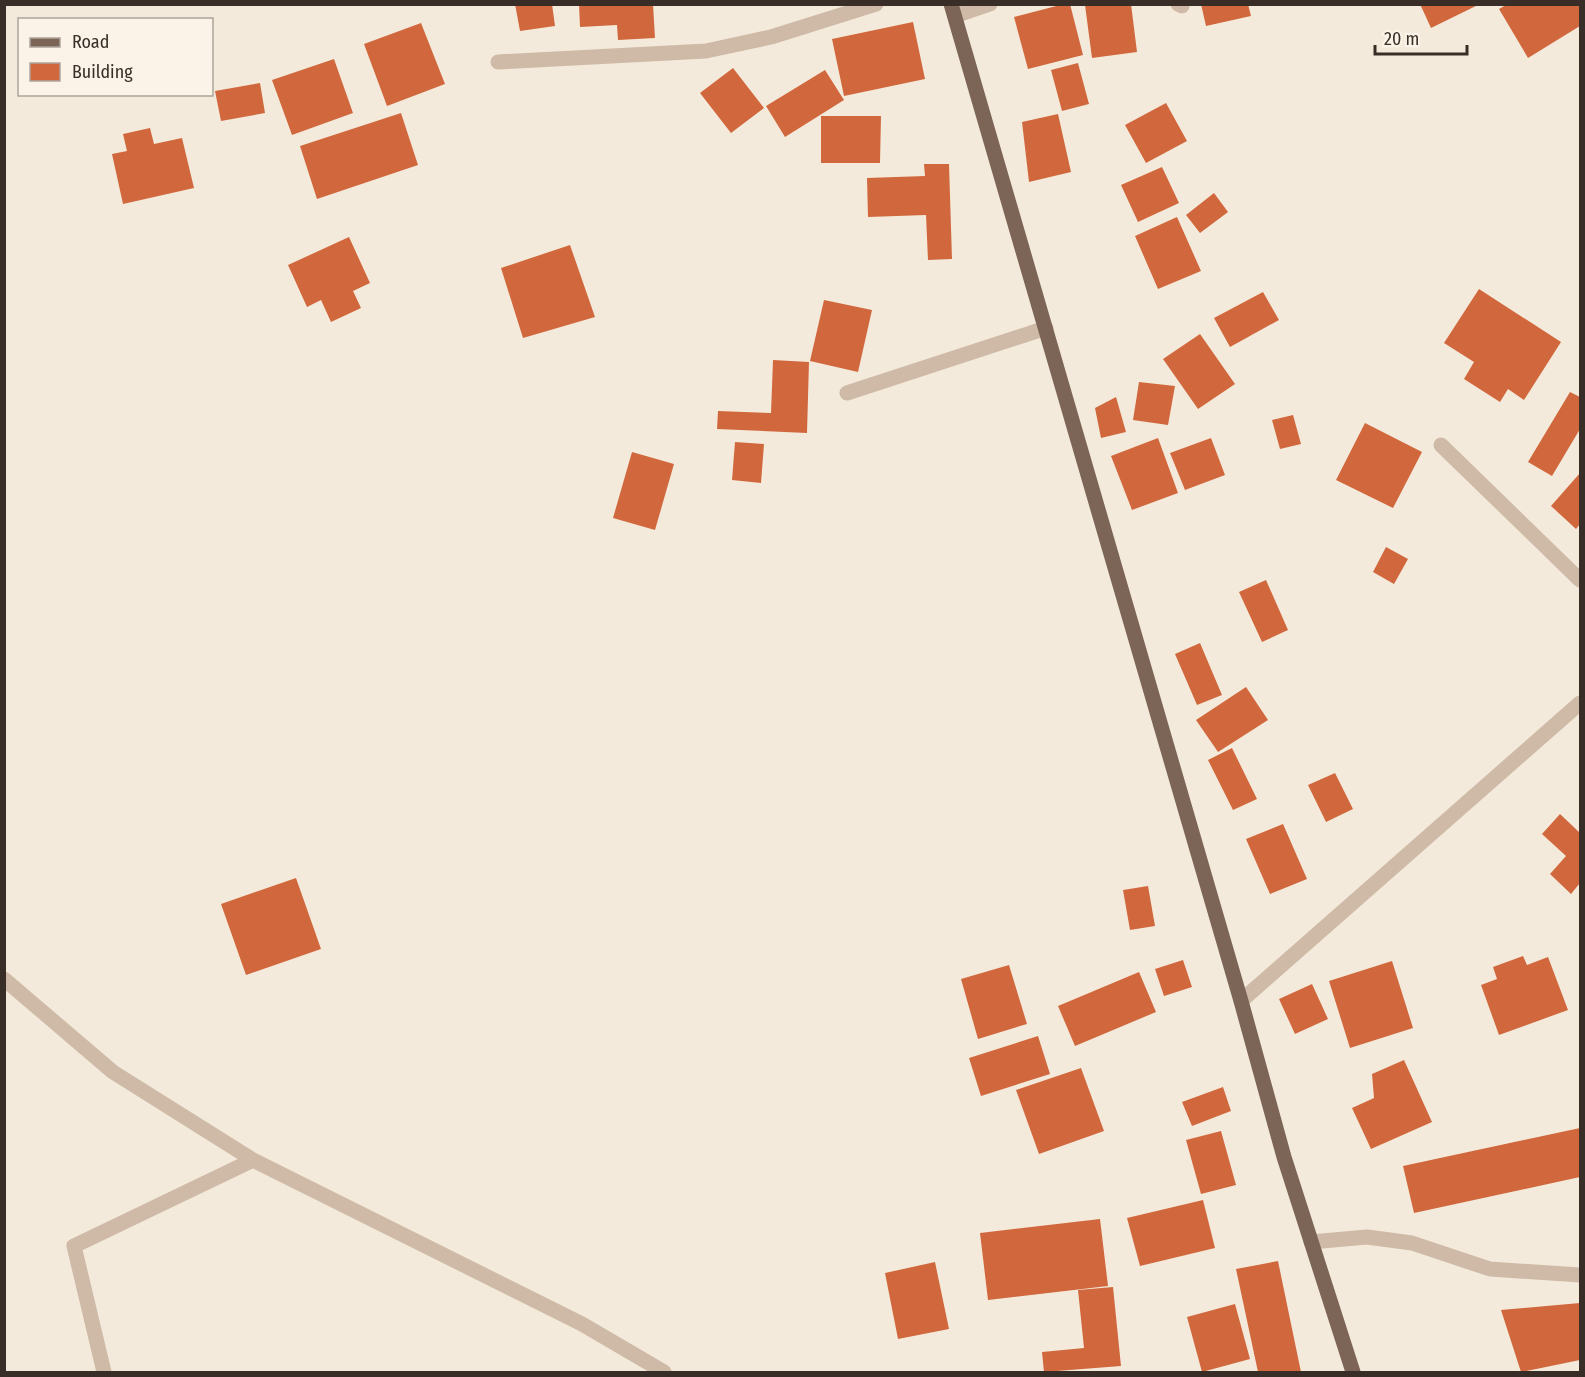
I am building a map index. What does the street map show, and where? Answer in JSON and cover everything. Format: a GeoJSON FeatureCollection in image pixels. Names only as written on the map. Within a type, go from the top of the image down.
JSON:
{"type":"FeatureCollection","features":[{"type":"Feature","properties":{"kind":"main road"},"geometry":{"type":"LineString","coordinates":[[953,10],[1241,1001],[1284,1157],[1353,1372]]}},
{"type":"Feature","properties":{"kind":"street"},"geometry":{"type":"LineString","coordinates":[[498,62],[706,51],[771,37],[876,4]]}},
{"type":"Feature","properties":{"kind":"street"},"geometry":{"type":"LineString","coordinates":[[953,10],[990,4]]}},
{"type":"Feature","properties":{"kind":"street"},"geometry":{"type":"LineString","coordinates":[[847,393],[1046,328]]}},
{"type":"Feature","properties":{"kind":"street"},"geometry":{"type":"LineString","coordinates":[[1441,445],[1581,580]]}},
{"type":"Feature","properties":{"kind":"street"},"geometry":{"type":"LineString","coordinates":[[1241,1001],[1581,703]]}},
{"type":"Feature","properties":{"kind":"street"},"geometry":{"type":"LineString","coordinates":[[4,979],[113,1072],[252,1160],[582,1324],[664,1372]]}},
{"type":"Feature","properties":{"kind":"street"},"geometry":{"type":"LineString","coordinates":[[104,1372],[74,1246],[252,1160]]}},
{"type":"Feature","properties":{"kind":"street"},"geometry":{"type":"LineString","coordinates":[[1311,1242],[1367,1237],[1412,1243],[1490,1269],[1581,1275]]}},
{"type":"Feature","properties":{"kind":"building"},"geometry":{"type":"Polygon","coordinates":[[[515,4],[552,4],[555,26],[520,31],[515,4]]]}},
{"type":"Feature","properties":{"kind":"building"},"geometry":{"type":"Polygon","coordinates":[[[579,4],[653,4],[655,38],[618,40],[617,25],[580,27],[579,4]]]}},
{"type":"Feature","properties":{"kind":"building"},"geometry":{"type":"Polygon","coordinates":[[[1070,4],[1083,55],[1028,69],[1014,17],[1070,4]]]}},
{"type":"Feature","properties":{"kind":"building"},"geometry":{"type":"Polygon","coordinates":[[[1131,4],[1137,52],[1092,58],[1085,5],[1131,4]]]}},
{"type":"Feature","properties":{"kind":"building"},"geometry":{"type":"Polygon","coordinates":[[[1201,4],[1248,4],[1251,16],[1206,26],[1201,4]]]}},
{"type":"Feature","properties":{"kind":"building"},"geometry":{"type":"Polygon","coordinates":[[[1420,4],[1480,4],[1431,28],[1420,4]]]}},
{"type":"Feature","properties":{"kind":"building"},"geometry":{"type":"Polygon","coordinates":[[[1506,5],[1580,5],[1580,26],[1528,58],[1499,9],[1506,5]]]}},
{"type":"Feature","properties":{"kind":"building"},"geometry":{"type":"Polygon","coordinates":[[[913,22],[925,79],[844,96],[832,39],[913,22]]]}},
{"type":"Feature","properties":{"kind":"building"},"geometry":{"type":"Polygon","coordinates":[[[421,23],[445,84],[387,106],[364,44],[421,23]]]}},
{"type":"Feature","properties":{"kind":"building"},"geometry":{"type":"Polygon","coordinates":[[[334,59],[353,113],[292,135],[272,80],[334,59]]]}},
{"type":"Feature","properties":{"kind":"building"},"geometry":{"type":"Polygon","coordinates":[[[1078,63],[1089,104],[1062,111],[1051,70],[1078,63]]]}},
{"type":"Feature","properties":{"kind":"building"},"geometry":{"type":"Polygon","coordinates":[[[733,68],[764,108],[731,133],[700,93],[733,68]]]}},
{"type":"Feature","properties":{"kind":"building"},"geometry":{"type":"Polygon","coordinates":[[[825,70],[844,100],[785,137],[766,106],[825,70]]]}},
{"type":"Feature","properties":{"kind":"building"},"geometry":{"type":"Polygon","coordinates":[[[260,83],[265,113],[221,121],[215,91],[260,83]]]}},
{"type":"Feature","properties":{"kind":"building"},"geometry":{"type":"Polygon","coordinates":[[[1166,103],[1187,141],[1146,163],[1125,125],[1166,103]]]}},
{"type":"Feature","properties":{"kind":"building"},"geometry":{"type":"Polygon","coordinates":[[[401,113],[418,165],[317,199],[300,146],[401,113]]]}},
{"type":"Feature","properties":{"kind":"building"},"geometry":{"type":"Polygon","coordinates":[[[1058,114],[1071,172],[1029,182],[1022,122],[1058,114]]]}},
{"type":"Feature","properties":{"kind":"building"},"geometry":{"type":"Polygon","coordinates":[[[821,116],[881,116],[880,163],[821,163],[821,116]]]}},
{"type":"Feature","properties":{"kind":"building"},"geometry":{"type":"Polygon","coordinates":[[[150,128],[154,144],[182,138],[194,188],[123,204],[112,154],[127,151],[123,134],[150,128]]]}},
{"type":"Feature","properties":{"kind":"building"},"geometry":{"type":"Polygon","coordinates":[[[924,164],[949,164],[952,259],[928,260],[926,215],[868,217],[867,178],[925,176],[924,164]]]}},
{"type":"Feature","properties":{"kind":"building"},"geometry":{"type":"Polygon","coordinates":[[[1162,167],[1179,203],[1138,222],[1121,185],[1162,167]]]}},
{"type":"Feature","properties":{"kind":"building"},"geometry":{"type":"Polygon","coordinates":[[[1214,193],[1228,212],[1200,233],[1186,215],[1214,193]]]}},
{"type":"Feature","properties":{"kind":"building"},"geometry":{"type":"Polygon","coordinates":[[[1177,217],[1201,271],[1158,289],[1135,236],[1177,217]]]}},
{"type":"Feature","properties":{"kind":"building"},"geometry":{"type":"Polygon","coordinates":[[[349,237],[370,283],[353,291],[361,308],[331,322],[321,300],[307,307],[288,265],[349,237]]]}},
{"type":"Feature","properties":{"kind":"building"},"geometry":{"type":"Polygon","coordinates":[[[570,245],[595,317],[523,338],[501,268],[570,245]]]}},
{"type":"Feature","properties":{"kind":"building"},"geometry":{"type":"Polygon","coordinates":[[[1479,289],[1561,342],[1524,400],[1508,389],[1500,402],[1464,379],[1474,362],[1444,343],[1479,289]]]}},
{"type":"Feature","properties":{"kind":"building"},"geometry":{"type":"Polygon","coordinates":[[[1263,292],[1279,320],[1230,347],[1214,318],[1263,292]]]}},
{"type":"Feature","properties":{"kind":"building"},"geometry":{"type":"Polygon","coordinates":[[[824,300],[872,310],[858,372],[810,361],[824,300]]]}},
{"type":"Feature","properties":{"kind":"building"},"geometry":{"type":"Polygon","coordinates":[[[1200,334],[1235,384],[1198,409],[1163,359],[1200,334]]]}},
{"type":"Feature","properties":{"kind":"building"},"geometry":{"type":"Polygon","coordinates":[[[773,360],[809,362],[807,433],[717,429],[718,411],[771,413],[773,360]]]}},
{"type":"Feature","properties":{"kind":"building"},"geometry":{"type":"Polygon","coordinates":[[[1139,382],[1175,386],[1168,425],[1133,420],[1139,382]]]}},
{"type":"Feature","properties":{"kind":"building"},"geometry":{"type":"Polygon","coordinates":[[[1570,392],[1580,397],[1580,429],[1552,476],[1528,462],[1570,392]]]}},
{"type":"Feature","properties":{"kind":"building"},"geometry":{"type":"Polygon","coordinates":[[[1116,397],[1126,432],[1101,438],[1095,408],[1116,397]]]}},
{"type":"Feature","properties":{"kind":"building"},"geometry":{"type":"Polygon","coordinates":[[[1293,415],[1301,444],[1280,449],[1272,420],[1293,415]]]}},
{"type":"Feature","properties":{"kind":"building"},"geometry":{"type":"Polygon","coordinates":[[[1365,423],[1422,452],[1393,508],[1336,480],[1365,423]]]}},
{"type":"Feature","properties":{"kind":"building"},"geometry":{"type":"Polygon","coordinates":[[[1158,438],[1178,493],[1132,510],[1111,456],[1158,438]]]}},
{"type":"Feature","properties":{"kind":"building"},"geometry":{"type":"Polygon","coordinates":[[[1211,438],[1225,475],[1185,490],[1170,453],[1211,438]]]}},
{"type":"Feature","properties":{"kind":"building"},"geometry":{"type":"Polygon","coordinates":[[[735,442],[764,444],[761,483],[732,480],[735,442]]]}},
{"type":"Feature","properties":{"kind":"building"},"geometry":{"type":"Polygon","coordinates":[[[632,452],[674,464],[655,530],[613,518],[632,452]]]}},
{"type":"Feature","properties":{"kind":"building"},"geometry":{"type":"Polygon","coordinates":[[[1580,473],[1580,524],[1576,529],[1551,506],[1580,473]]]}},
{"type":"Feature","properties":{"kind":"building"},"geometry":{"type":"Polygon","coordinates":[[[1386,547],[1408,559],[1394,584],[1373,572],[1386,547]]]}},
{"type":"Feature","properties":{"kind":"building"},"geometry":{"type":"Polygon","coordinates":[[[1266,580],[1288,630],[1262,642],[1239,592],[1266,580]]]}},
{"type":"Feature","properties":{"kind":"building"},"geometry":{"type":"Polygon","coordinates":[[[1200,643],[1222,695],[1197,705],[1175,654],[1200,643]]]}},
{"type":"Feature","properties":{"kind":"building"},"geometry":{"type":"Polygon","coordinates":[[[1246,687],[1268,720],[1218,752],[1196,720],[1246,687]]]}},
{"type":"Feature","properties":{"kind":"building"},"geometry":{"type":"Polygon","coordinates":[[[1232,748],[1257,799],[1233,810],[1208,760],[1232,748]]]}},
{"type":"Feature","properties":{"kind":"building"},"geometry":{"type":"Polygon","coordinates":[[[1335,773],[1353,809],[1326,822],[1308,785],[1335,773]]]}},
{"type":"Feature","properties":{"kind":"building"},"geometry":{"type":"Polygon","coordinates":[[[1560,814],[1580,833],[1580,883],[1571,894],[1550,874],[1566,856],[1542,834],[1560,814]]]}},
{"type":"Feature","properties":{"kind":"building"},"geometry":{"type":"Polygon","coordinates":[[[1283,824],[1307,879],[1270,894],[1246,839],[1283,824]]]}},
{"type":"Feature","properties":{"kind":"building"},"geometry":{"type":"Polygon","coordinates":[[[296,878],[321,949],[246,975],[221,904],[296,878]]]}},
{"type":"Feature","properties":{"kind":"building"},"geometry":{"type":"Polygon","coordinates":[[[1148,886],[1155,926],[1130,930],[1123,890],[1148,886]]]}},
{"type":"Feature","properties":{"kind":"building"},"geometry":{"type":"Polygon","coordinates":[[[1523,956],[1527,965],[1548,957],[1568,1010],[1499,1035],[1481,985],[1497,979],[1493,967],[1523,956]]]}},
{"type":"Feature","properties":{"kind":"building"},"geometry":{"type":"Polygon","coordinates":[[[1183,960],[1192,987],[1164,996],[1155,969],[1183,960]]]}},
{"type":"Feature","properties":{"kind":"building"},"geometry":{"type":"Polygon","coordinates":[[[1392,961],[1413,1028],[1350,1048],[1329,981],[1392,961]]]}},
{"type":"Feature","properties":{"kind":"building"},"geometry":{"type":"Polygon","coordinates":[[[1009,965],[1027,1024],[978,1039],[961,979],[1009,965]]]}},
{"type":"Feature","properties":{"kind":"building"},"geometry":{"type":"Polygon","coordinates":[[[1139,972],[1156,1012],[1075,1046],[1058,1006],[1139,972]]]}},
{"type":"Feature","properties":{"kind":"building"},"geometry":{"type":"Polygon","coordinates":[[[1312,984],[1328,1019],[1295,1034],[1279,999],[1312,984]]]}},
{"type":"Feature","properties":{"kind":"building"},"geometry":{"type":"Polygon","coordinates":[[[1038,1036],[1050,1074],[981,1096],[969,1058],[1038,1036]]]}},
{"type":"Feature","properties":{"kind":"building"},"geometry":{"type":"Polygon","coordinates":[[[1404,1060],[1432,1122],[1371,1149],[1352,1108],[1374,1098],[1372,1074],[1404,1060]]]}},
{"type":"Feature","properties":{"kind":"building"},"geometry":{"type":"Polygon","coordinates":[[[1081,1068],[1104,1131],[1039,1154],[1016,1090],[1081,1068]]]}},
{"type":"Feature","properties":{"kind":"building"},"geometry":{"type":"Polygon","coordinates":[[[1223,1087],[1231,1111],[1192,1126],[1182,1102],[1223,1087]]]}},
{"type":"Feature","properties":{"kind":"building"},"geometry":{"type":"Polygon","coordinates":[[[1580,1128],[1580,1177],[1414,1213],[1403,1166],[1580,1128]]]}},
{"type":"Feature","properties":{"kind":"building"},"geometry":{"type":"Polygon","coordinates":[[[1221,1131],[1236,1185],[1201,1194],[1186,1140],[1221,1131]]]}},
{"type":"Feature","properties":{"kind":"building"},"geometry":{"type":"Polygon","coordinates":[[[1203,1200],[1215,1248],[1140,1266],[1127,1218],[1203,1200]]]}},
{"type":"Feature","properties":{"kind":"building"},"geometry":{"type":"Polygon","coordinates":[[[1100,1219],[1108,1286],[988,1300],[980,1233],[1100,1219]]]}},
{"type":"Feature","properties":{"kind":"building"},"geometry":{"type":"Polygon","coordinates":[[[1278,1261],[1301,1372],[1258,1372],[1236,1269],[1278,1261]]]}},
{"type":"Feature","properties":{"kind":"building"},"geometry":{"type":"Polygon","coordinates":[[[935,1262],[949,1329],[898,1339],[885,1273],[935,1262]]]}},
{"type":"Feature","properties":{"kind":"building"},"geometry":{"type":"Polygon","coordinates":[[[1113,1287],[1121,1366],[1044,1372],[1042,1352],[1084,1348],[1078,1290],[1113,1287]]]}},
{"type":"Feature","properties":{"kind":"building"},"geometry":{"type":"Polygon","coordinates":[[[1580,1303],[1580,1360],[1521,1372],[1501,1310],[1580,1303]]]}},
{"type":"Feature","properties":{"kind":"building"},"geometry":{"type":"Polygon","coordinates":[[[1235,1304],[1250,1359],[1202,1372],[1187,1317],[1235,1304]]]}}]}
